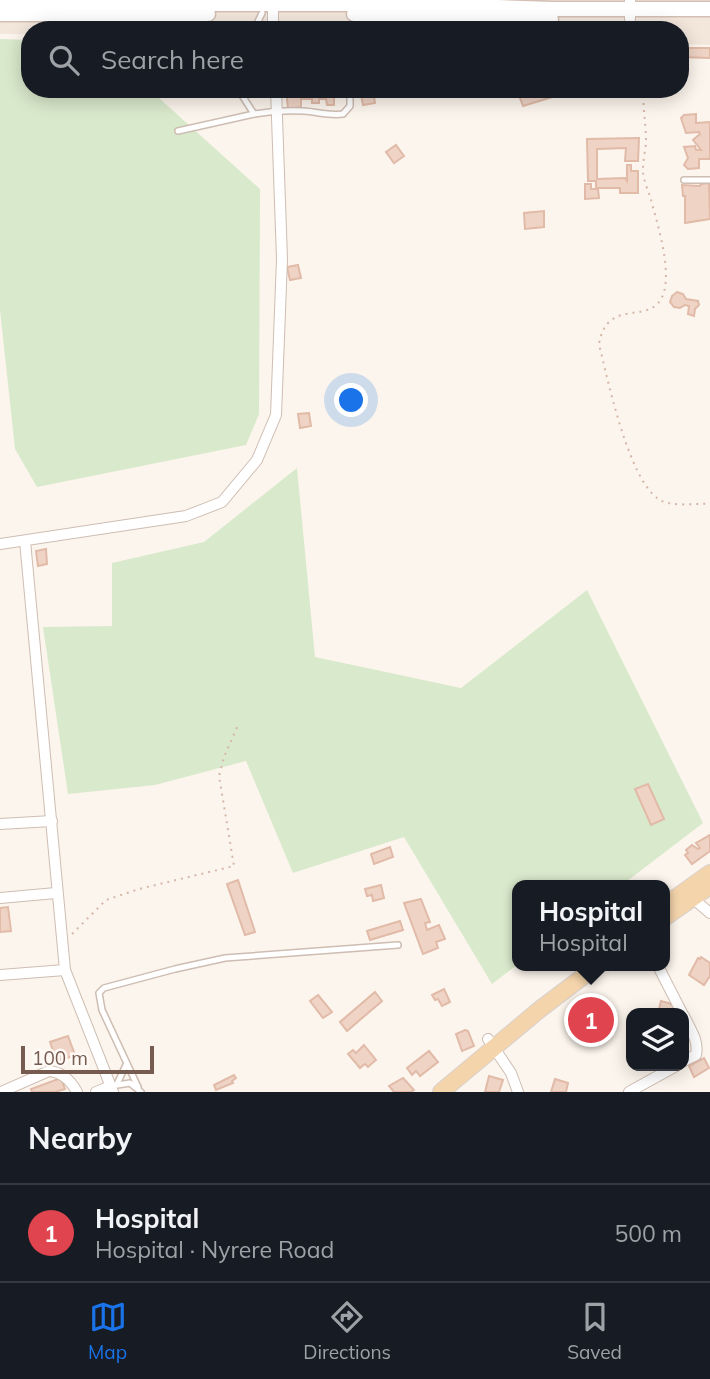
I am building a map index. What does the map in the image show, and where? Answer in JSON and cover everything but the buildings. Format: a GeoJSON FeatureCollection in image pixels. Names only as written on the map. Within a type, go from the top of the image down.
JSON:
{"type":"FeatureCollection","features":[{"type":"Feature","properties":{"kind":"main road"},"geometry":{"type":"LineString","coordinates":[[0,1],[197,2],[270,8]]}},
{"type":"Feature","properties":{"kind":"main road"},"geometry":{"type":"LineString","coordinates":[[413,7],[479,3],[630,9]]}},
{"type":"Feature","properties":{"kind":"main road"},"geometry":{"type":"LineString","coordinates":[[0,14],[179,14],[270,8],[707,9]]}},
{"type":"Feature","properties":{"kind":"main road"},"geometry":{"type":"LineString","coordinates":[[657,21],[707,9]]}},
{"type":"Feature","properties":{"kind":"main road"},"geometry":{"type":"LineString","coordinates":[[670,912],[710,873]]}},
{"type":"Feature","properties":{"kind":"main road"},"geometry":{"type":"LineString","coordinates":[[670,903],[710,887]]}},
{"type":"Feature","properties":{"kind":"main road"},"geometry":{"type":"LineString","coordinates":[[440,1089],[574,971]]}},
{"type":"Feature","properties":{"kind":"main road"},"geometry":{"type":"LineString","coordinates":[[491,1043],[590,971]]}},
{"type":"Feature","properties":{"kind":"street"},"geometry":{"type":"LineString","coordinates":[[0,544],[186,516],[222,502],[257,460],[276,415],[282,260],[276,98]]}},
{"type":"Feature","properties":{"kind":"street"},"geometry":{"type":"LineString","coordinates":[[25,541],[65,970],[114,1087],[96,1092]]}},
{"type":"Feature","properties":{"kind":"street"},"geometry":{"type":"LineString","coordinates":[[0,824],[52,821]]}},
{"type":"Feature","properties":{"kind":"street"},"geometry":{"type":"LineString","coordinates":[[0,898],[57,893]]}},
{"type":"Feature","properties":{"kind":"street"},"geometry":{"type":"LineString","coordinates":[[689,895],[710,913]]}},
{"type":"Feature","properties":{"kind":"street"},"geometry":{"type":"LineString","coordinates":[[0,975],[65,970]]}},
{"type":"Feature","properties":{"kind":"street"},"geometry":{"type":"LineString","coordinates":[[661,971],[679,1008]]}},
{"type":"Feature","properties":{"kind":"street"},"geometry":{"type":"LineString","coordinates":[[689,1027],[697,1048],[696,1055],[689,1058]]}},
{"type":"Feature","properties":{"kind":"street"},"geometry":{"type":"LineString","coordinates":[[491,1043],[511,1073],[518,1092]]}},
{"type":"Feature","properties":{"kind":"street"},"geometry":{"type":"LineString","coordinates":[[629,1092],[667,1071]]}},
{"type":"Feature","properties":{"kind":"street"},"geometry":{"type":"LineString","coordinates":[[1,1092],[49,1072],[57,1072],[64,1076],[77,1092]]}},
{"type":"Feature","properties":{"kind":"lane"},"geometry":{"type":"LineString","coordinates":[[179,14],[180,21]]}},
{"type":"Feature","properties":{"kind":"lane"},"geometry":{"type":"LineString","coordinates":[[244,98],[254,114]]}},
{"type":"Feature","properties":{"kind":"lane"},"geometry":{"type":"LineString","coordinates":[[178,131],[276,110],[308,111],[329,116],[343,114],[349,106],[349,98]]}},
{"type":"Feature","properties":{"kind":"lane"},"geometry":{"type":"LineString","coordinates":[[684,180],[710,180]]}},
{"type":"Feature","properties":{"kind":"lane"},"geometry":{"type":"LineString","coordinates":[[139,1090],[100,1002],[99,993],[104,988],[225,958],[398,945]]}},
{"type":"Feature","properties":{"kind":"lane"},"geometry":{"type":"LineString","coordinates":[[114,1087],[127,1065]]}},
{"type":"Feature","properties":{"kind":"lane"},"geometry":{"type":"LineString","coordinates":[[114,1087],[130,1083],[139,1090]]}},
{"type":"Feature","properties":{"kind":"path"},"geometry":{"type":"LineString","coordinates":[[644,98],[646,141],[643,172],[666,264],[666,280],[663,295],[655,304],[645,311],[613,317],[601,329],[598,344],[631,459],[650,490],[658,499],[667,503],[710,504]]}},
{"type":"Feature","properties":{"kind":"path"},"geometry":{"type":"LineString","coordinates":[[62,946],[106,900],[139,889],[234,866],[219,776],[239,723]]}},
{"type":"Feature","properties":{"kind":"shaded area"},"geometry":{"type":"Polygon","coordinates":[[[0,0],[710,0],[710,45],[689,44],[689,21],[21,21],[21,34],[0,34],[0,0]]]}},
{"type":"Feature","properties":{"kind":"green space"},"geometry":{"type":"Polygon","coordinates":[[[0,39],[21,40],[21,98],[159,98],[260,189],[259,414],[246,445],[37,487],[15,449],[0,310],[0,39]]]}},
{"type":"Feature","properties":{"kind":"green space"},"geometry":{"type":"Polygon","coordinates":[[[297,468],[315,657],[461,688],[587,590],[703,823],[629,880],[512,880],[512,969],[492,984],[404,837],[293,873],[246,761],[155,785],[68,794],[43,627],[112,626],[112,563],[204,542],[297,468]]]}},
{"type":"Feature","properties":{"kind":"place","name":"Hospital"},"geometry":{"type":"Point","coordinates":[591,1020]}}]}
